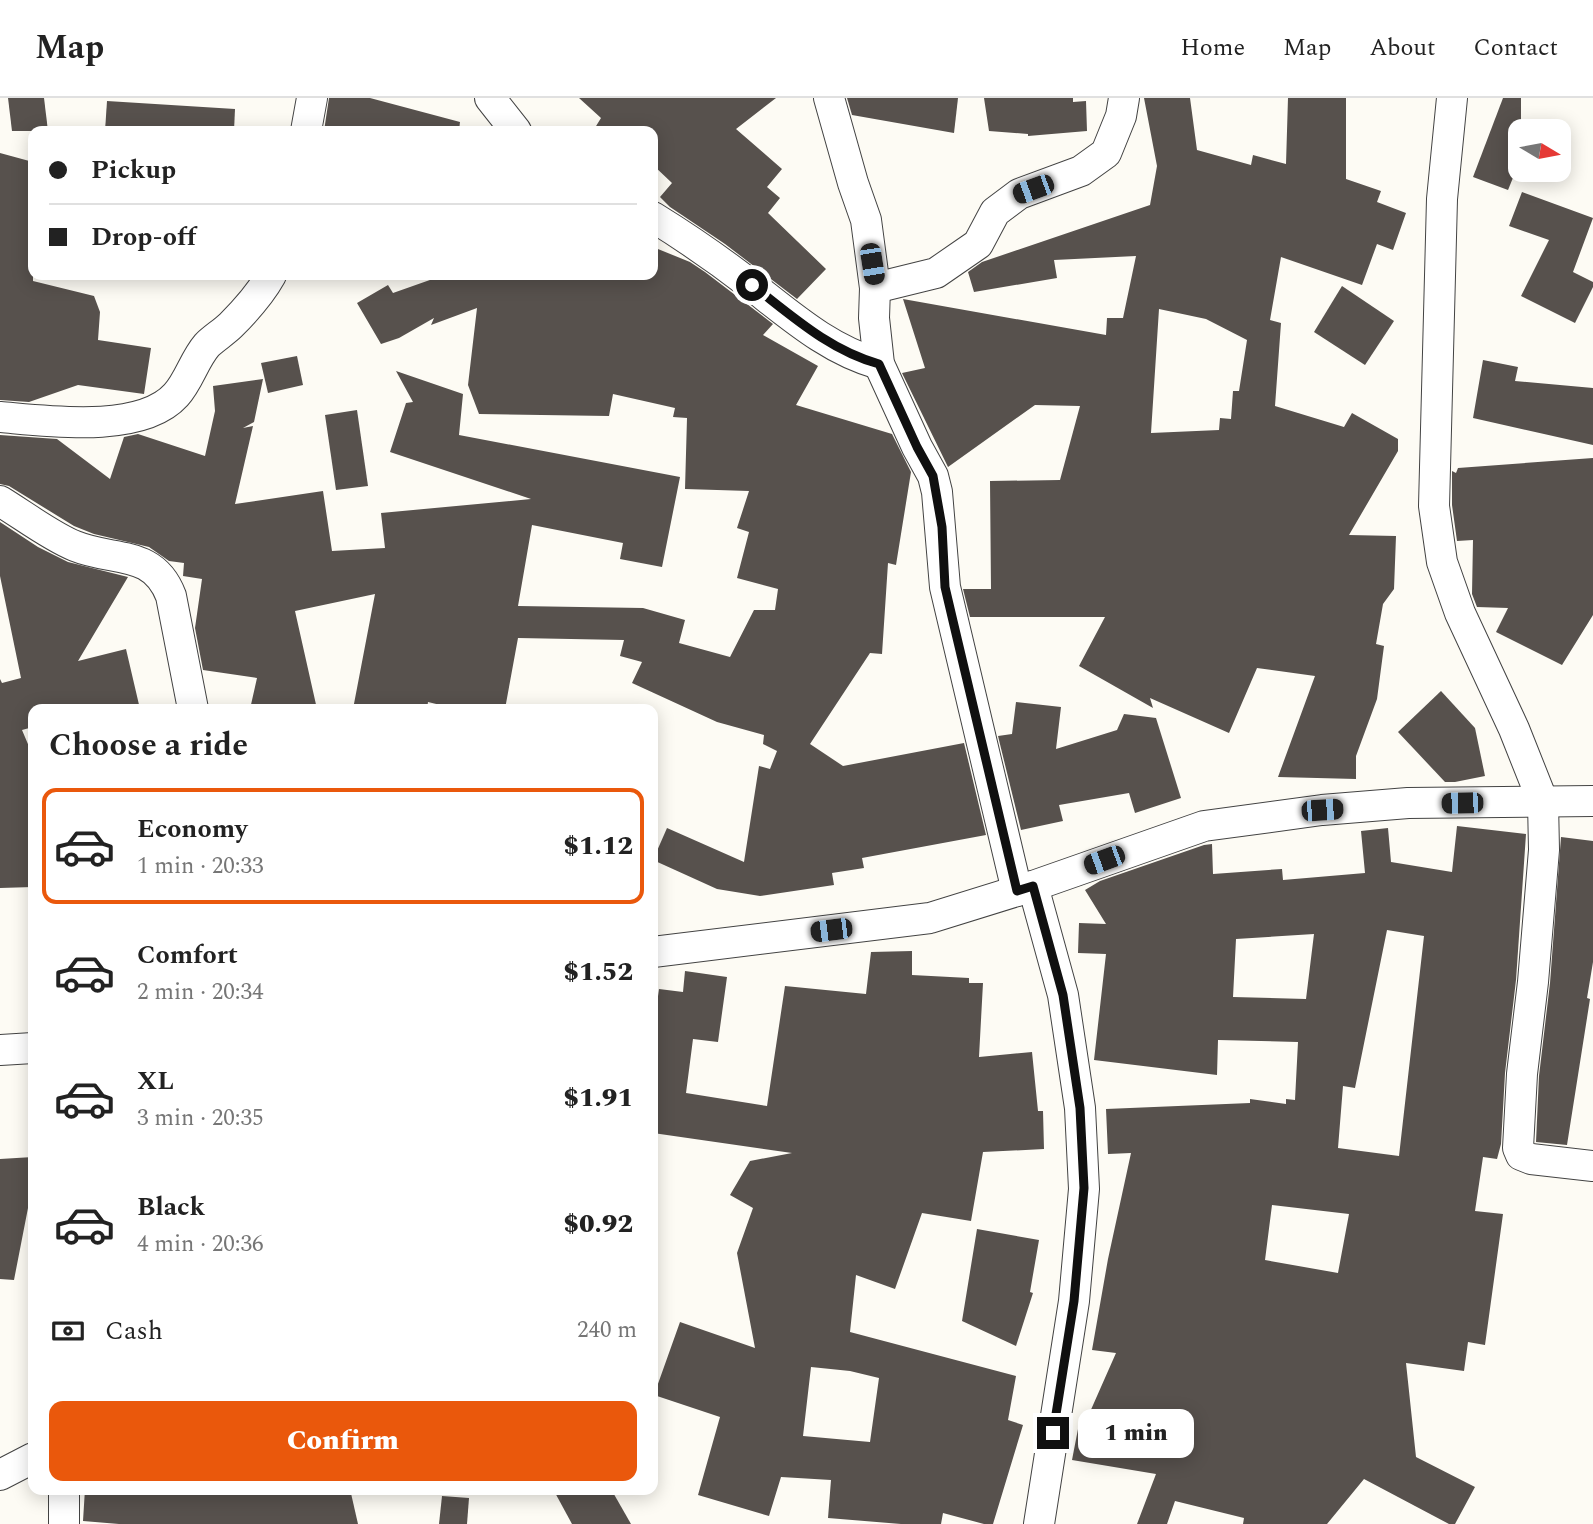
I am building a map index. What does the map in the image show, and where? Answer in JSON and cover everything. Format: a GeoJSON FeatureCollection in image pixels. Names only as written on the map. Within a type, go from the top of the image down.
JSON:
{"type":"FeatureCollection","features":[{"type":"Feature","properties":{"kind":"street"},"geometry":{"type":"LineString","coordinates":[[307,126],[312,98]]}},
{"type":"Feature","properties":{"kind":"street"},"geometry":{"type":"LineString","coordinates":[[491,98],[512,126]]}},
{"type":"Feature","properties":{"kind":"street"},"geometry":{"type":"LineString","coordinates":[[829,98],[866,220],[876,288],[874,318],[879,364],[933,476],[942,527],[945,587],[1025,888],[1063,995],[1080,1108],[1084,1188],[1074,1301],[1039,1524]]}},
{"type":"Feature","properties":{"kind":"street"},"geometry":{"type":"LineString","coordinates":[[876,288],[936,273],[978,244],[995,212],[1019,194],[1080,171],[1106,153],[1121,116],[1124,98]]}},
{"type":"Feature","properties":{"kind":"street"},"geometry":{"type":"LineString","coordinates":[[1452,98],[1442,199],[1434,506],[1442,562],[1460,613],[1514,729],[1543,802],[1544,849],[1522,1074],[1518,1148],[1521,1155],[1531,1159],[1593,1166]]}},
{"type":"Feature","properties":{"kind":"street"},"geometry":{"type":"LineString","coordinates":[[658,220],[698,244],[815,335],[857,358],[879,364]]}},
{"type":"Feature","properties":{"kind":"street"},"geometry":{"type":"LineString","coordinates":[[0,417],[47,421],[113,421],[159,408],[176,395],[207,346],[231,324],[268,280]]}},
{"type":"Feature","properties":{"kind":"street"},"geometry":{"type":"LineString","coordinates":[[0,501],[75,546],[138,561],[155,570],[165,580],[172,596],[192,704]]}},
{"type":"Feature","properties":{"kind":"street"},"geometry":{"type":"LineString","coordinates":[[658,951],[930,918],[1204,826],[1322,810],[1408,803],[1593,801]]}},
{"type":"Feature","properties":{"kind":"street"},"geometry":{"type":"LineString","coordinates":[[0,1049],[28,1048]]}},
{"type":"Feature","properties":{"kind":"street"},"geometry":{"type":"LineString","coordinates":[[0,1475],[28,1461]]}},
{"type":"Feature","properties":{"kind":"street"},"geometry":{"type":"LineString","coordinates":[[64,1495],[64,1524]]}},
{"type":"Feature","properties":{"kind":"building"},"geometry":{"type":"Polygon","coordinates":[[[8,98],[44,98],[47,126],[28,126],[28,131],[12,131],[8,98]]]}},
{"type":"Feature","properties":{"kind":"building"},"geometry":{"type":"Polygon","coordinates":[[[329,98],[370,98],[460,122],[460,126],[325,126],[329,98]]]}},
{"type":"Feature","properties":{"kind":"building"},"geometry":{"type":"Polygon","coordinates":[[[579,98],[776,98],[736,129],[782,169],[767,187],[780,198],[768,213],[826,269],[797,299],[660,197],[672,183],[658,170],[658,126],[596,126],[601,118],[579,98]]]}},
{"type":"Feature","properties":{"kind":"building"},"geometry":{"type":"Polygon","coordinates":[[[847,98],[958,98],[954,133],[852,115],[847,98]]]}},
{"type":"Feature","properties":{"kind":"building"},"geometry":{"type":"Polygon","coordinates":[[[984,98],[1073,98],[1073,102],[1086,101],[1087,131],[1028,136],[989,131],[984,98]]]}},
{"type":"Feature","properties":{"kind":"building"},"geometry":{"type":"Polygon","coordinates":[[[1144,98],[1190,98],[1197,150],[1251,165],[1253,155],[1286,164],[1288,98],[1346,98],[1346,179],[1381,191],[1377,202],[1406,213],[1393,250],[1377,244],[1362,285],[1281,257],[1270,320],[1281,323],[1275,406],[1344,427],[1352,413],[1398,439],[1398,451],[1349,535],[1396,536],[1394,589],[1383,604],[1376,644],[1384,646],[1377,699],[1356,756],[1356,779],[1278,777],[1315,676],[1257,668],[1229,733],[1150,698],[1153,708],[1079,666],[1105,617],[970,617],[963,589],[991,589],[990,481],[1060,480],[1080,406],[1035,405],[948,467],[902,373],[925,368],[903,299],[1106,335],[1107,318],[1123,318],[1136,256],[1054,260],[1057,278],[974,292],[968,272],[982,262],[1150,205],[1157,166],[1144,98]],[[1159,309],[1151,433],[1219,430],[1220,418],[1231,419],[1233,391],[1239,391],[1247,340],[1206,319],[1159,309]]]}},
{"type":"Feature","properties":{"kind":"building"},"geometry":{"type":"Polygon","coordinates":[[[1503,98],[1521,98],[1521,119],[1508,119],[1508,182],[1511,182],[1508,190],[1473,177],[1503,98]]]}},
{"type":"Feature","properties":{"kind":"building"},"geometry":{"type":"Polygon","coordinates":[[[107,101],[235,109],[234,126],[105,126],[107,101]]]}},
{"type":"Feature","properties":{"kind":"building"},"geometry":{"type":"Polygon","coordinates":[[[0,153],[28,161],[28,280],[94,296],[100,312],[98,340],[151,348],[144,394],[78,385],[29,402],[0,400],[0,153]]]}},
{"type":"Feature","properties":{"kind":"building"},"geometry":{"type":"Polygon","coordinates":[[[1522,192],[1593,218],[1573,272],[1593,282],[1593,287],[1575,323],[1521,296],[1549,240],[1509,226],[1522,192]]]}},
{"type":"Feature","properties":{"kind":"building"},"geometry":{"type":"Polygon","coordinates":[[[658,249],[690,262],[773,324],[763,335],[818,366],[796,405],[892,434],[911,472],[896,565],[888,563],[882,654],[870,653],[810,744],[843,766],[964,743],[986,835],[862,858],[864,868],[832,873],[834,885],[760,896],[717,889],[658,862],[658,849],[667,828],[744,862],[759,766],[770,769],[777,751],[763,744],[764,735],[717,722],[632,683],[642,662],[620,656],[624,640],[518,638],[506,704],[354,704],[375,594],[295,611],[316,704],[251,704],[257,678],[203,670],[195,628],[202,579],[183,576],[184,563],[169,561],[149,547],[94,534],[74,526],[9,486],[0,484],[0,435],[57,439],[110,479],[124,437],[138,434],[205,456],[215,411],[213,386],[263,379],[254,422],[243,428],[253,426],[235,504],[323,491],[332,551],[385,548],[381,513],[531,499],[390,452],[406,403],[413,402],[396,371],[463,394],[459,435],[680,477],[662,567],[620,559],[623,543],[532,525],[518,606],[643,608],[685,620],[679,643],[730,657],[754,610],[775,610],[778,589],[737,578],[749,532],[737,528],[749,491],[685,489],[687,418],[673,417],[675,408],[613,394],[609,416],[479,414],[468,385],[477,308],[431,325],[434,318],[399,338],[381,344],[357,303],[388,285],[393,293],[430,280],[658,280],[658,249]]]}},
{"type":"Feature","properties":{"kind":"building"},"geometry":{"type":"Polygon","coordinates":[[[1342,286],[1394,321],[1365,365],[1314,332],[1342,286]]]}},
{"type":"Feature","properties":{"kind":"building"},"geometry":{"type":"Polygon","coordinates":[[[297,356],[303,385],[268,393],[261,363],[297,356]]]}},
{"type":"Feature","properties":{"kind":"building"},"geometry":{"type":"Polygon","coordinates":[[[1483,360],[1518,367],[1515,381],[1593,388],[1593,445],[1473,418],[1483,360]]]}},
{"type":"Feature","properties":{"kind":"building"},"geometry":{"type":"Polygon","coordinates":[[[357,410],[368,486],[336,490],[325,415],[357,410]]]}},
{"type":"Feature","properties":{"kind":"building"},"geometry":{"type":"Polygon","coordinates":[[[1593,458],[1593,615],[1562,665],[1496,632],[1508,608],[1477,607],[1472,594],[1473,540],[1457,541],[1452,505],[1452,471],[1456,473],[1458,468],[1593,458]]]}},
{"type":"Feature","properties":{"kind":"building"},"geometry":{"type":"Polygon","coordinates":[[[0,522],[38,547],[68,562],[128,577],[78,661],[126,649],[139,704],[28,704],[28,728],[22,730],[28,744],[28,887],[0,888],[0,679],[2,683],[21,678],[0,576],[0,522]]]}},
{"type":"Feature","properties":{"kind":"building"},"geometry":{"type":"Polygon","coordinates":[[[1441,691],[1475,728],[1485,776],[1445,782],[1398,732],[1441,691]]]}},
{"type":"Feature","properties":{"kind":"building"},"geometry":{"type":"Polygon","coordinates":[[[1016,702],[1061,707],[1056,749],[1117,730],[1124,714],[1156,718],[1181,798],[1135,813],[1129,793],[1059,805],[1063,821],[1021,830],[998,736],[1012,734],[1016,702]]]}},
{"type":"Feature","properties":{"kind":"building"},"geometry":{"type":"Polygon","coordinates":[[[1457,826],[1526,834],[1501,1144],[1497,1159],[1483,1157],[1475,1211],[1503,1214],[1485,1345],[1468,1342],[1464,1371],[1406,1363],[1416,1457],[1475,1487],[1455,1524],[1449,1524],[1364,1479],[1327,1524],[1243,1524],[1244,1518],[1175,1501],[1167,1524],[1137,1524],[1156,1474],[1072,1460],[1078,1429],[1082,1430],[1116,1353],[1092,1350],[1131,1153],[1108,1154],[1106,1109],[1250,1103],[1250,1099],[1286,1104],[1286,1099],[1295,1100],[1298,1042],[1218,1040],[1217,1075],[1094,1060],[1106,954],[1078,953],[1079,923],[1106,924],[1085,890],[1100,881],[1212,844],[1213,874],[1282,869],[1283,880],[1365,873],[1361,831],[1388,828],[1391,862],[1452,872],[1457,826]],[[1387,930],[1355,1088],[1343,1086],[1338,1148],[1399,1156],[1424,936],[1387,930]],[[1314,934],[1236,939],[1233,997],[1306,999],[1314,934]],[[1272,1205],[1265,1260],[1338,1273],[1349,1214],[1272,1205]]]}},
{"type":"Feature","properties":{"kind":"building"},"geometry":{"type":"Polygon","coordinates":[[[1561,837],[1593,841],[1593,962],[1587,998],[1590,999],[1567,1145],[1536,1142],[1539,1076],[1550,983],[1561,837]]]}},
{"type":"Feature","properties":{"kind":"building"},"geometry":{"type":"Polygon","coordinates":[[[912,951],[912,975],[969,978],[969,983],[983,983],[979,1057],[1032,1052],[1038,1111],[1043,1111],[1044,1149],[983,1152],[971,1221],[922,1213],[895,1289],[856,1275],[850,1332],[1016,1376],[1008,1420],[1023,1425],[993,1524],[943,1513],[941,1524],[901,1524],[828,1518],[831,1480],[781,1477],[769,1516],[698,1495],[720,1417],[658,1396],[658,1384],[680,1322],[755,1348],[737,1253],[753,1208],[730,1195],[750,1161],[792,1153],[658,1134],[659,989],[683,992],[685,971],[727,977],[718,1042],[693,1039],[686,1093],[767,1106],[785,986],[866,994],[871,952],[912,951]],[[811,1367],[803,1436],[870,1442],[879,1378],[850,1371],[811,1367]]]}},
{"type":"Feature","properties":{"kind":"building"},"geometry":{"type":"Polygon","coordinates":[[[28,1157],[28,1208],[14,1280],[0,1279],[0,1159],[28,1157]]]}},
{"type":"Feature","properties":{"kind":"building"},"geometry":{"type":"Polygon","coordinates":[[[977,1229],[1039,1240],[1030,1292],[1033,1293],[1016,1346],[962,1321],[977,1229]]]}},
{"type":"Feature","properties":{"kind":"building"},"geometry":{"type":"Polygon","coordinates":[[[85,1495],[351,1495],[358,1524],[119,1524],[83,1521],[85,1495]]]}},
{"type":"Feature","properties":{"kind":"building"},"geometry":{"type":"Polygon","coordinates":[[[556,1495],[614,1495],[631,1524],[572,1524],[556,1495]]]}},
{"type":"Feature","properties":{"kind":"building"},"geometry":{"type":"Polygon","coordinates":[[[442,1496],[469,1498],[467,1524],[439,1524],[442,1496]]]}},
{"type":"Feature","properties":{"kind":"route"},"geometry":{"type":"LineString","coordinates":[[752,285],[815,335],[857,358],[879,364],[933,476],[942,527],[945,587],[1017,891],[1033,886],[1063,995],[1080,1108],[1084,1188],[1074,1301],[1053,1433]]}}]}
